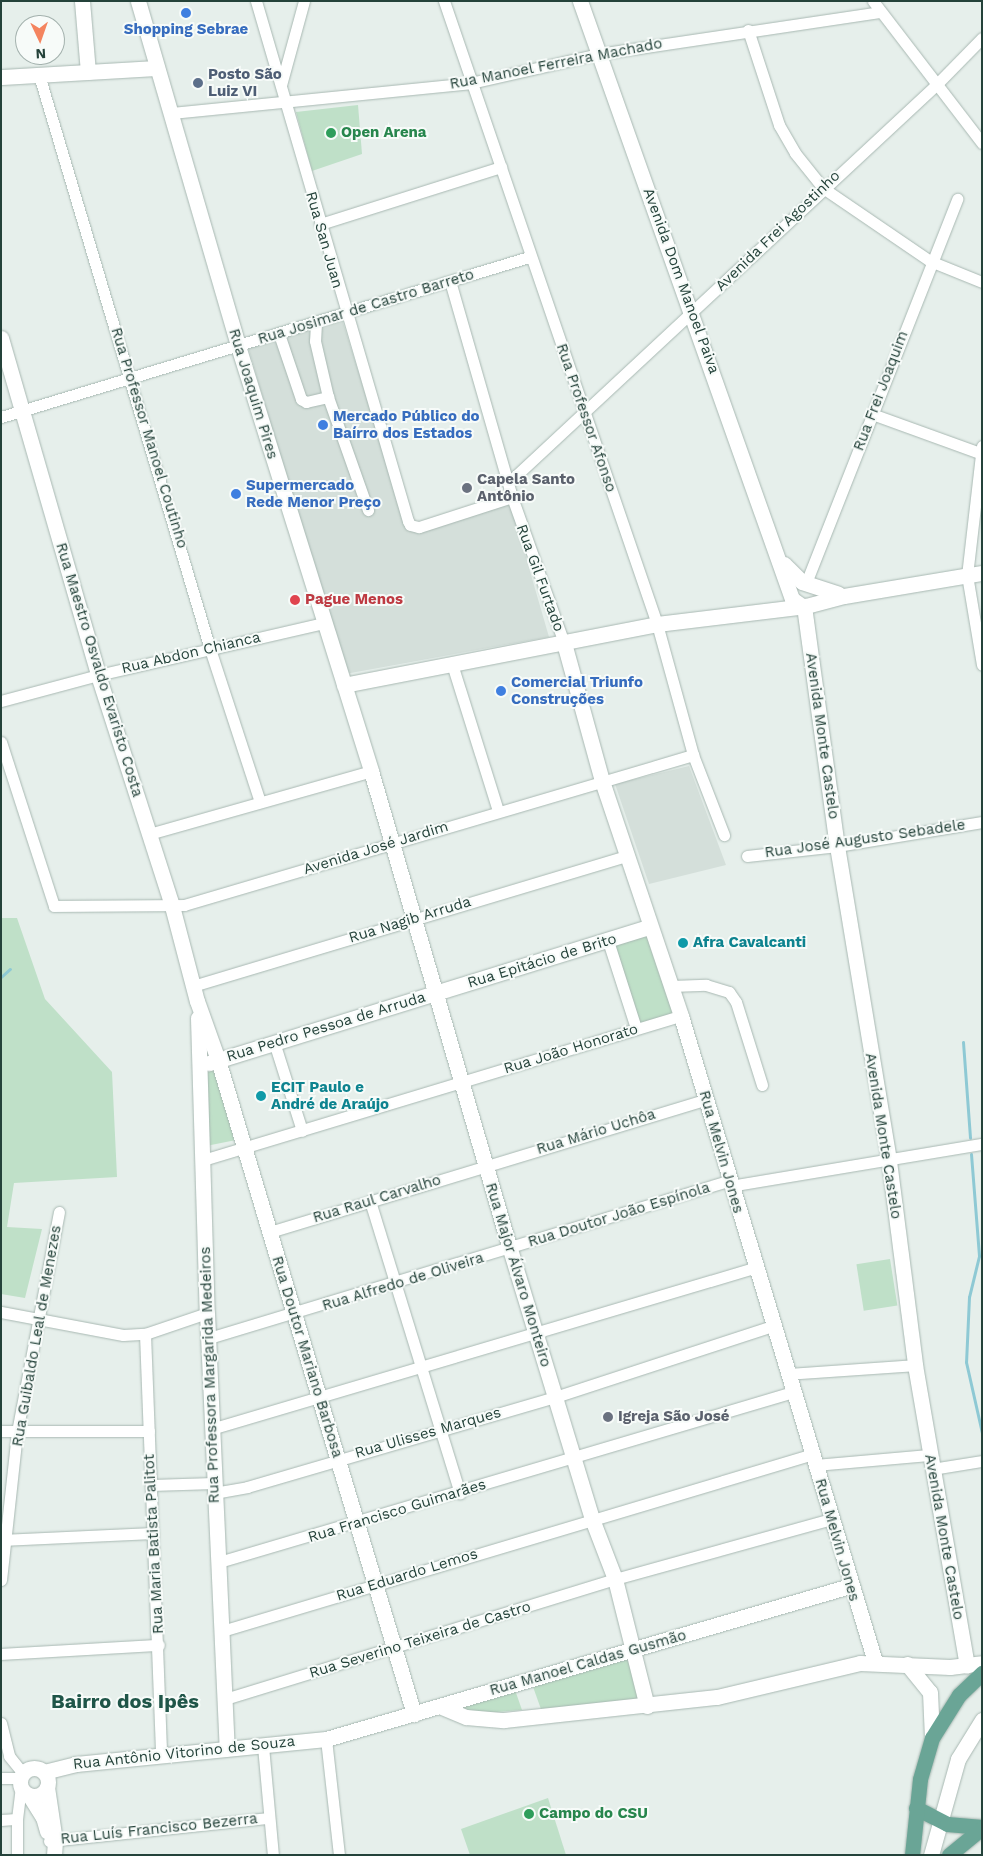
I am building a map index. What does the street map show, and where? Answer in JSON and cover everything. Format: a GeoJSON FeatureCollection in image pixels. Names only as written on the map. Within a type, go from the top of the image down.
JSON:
{"type":"FeatureCollection","features":[{"type":"Feature","properties":{"kind":"main road"},"geometry":{"type":"LineString","coordinates":[[82,1],[88,72]]}},
{"type":"Feature","properties":{"kind":"main road","name":"Rua Joaquim Pires"},"geometry":{"type":"LineString","coordinates":[[138,1],[238,346],[323,623],[371,771],[389,843]]}},
{"type":"Feature","properties":{"kind":"main road","name":"Avenida Dom Manoel Paiva"},"geometry":{"type":"LineString","coordinates":[[580,1],[781,561],[803,594]]}},
{"type":"Feature","properties":{"kind":"main road"},"geometry":{"type":"LineString","coordinates":[[1,77],[157,68]]}},
{"type":"Feature","properties":{"kind":"main road","name":"Rua Maestro Osvaldo Evaristo Costa"},"geometry":{"type":"LineString","coordinates":[[1,338],[98,675],[172,906],[198,1001]]}},
{"type":"Feature","properties":{"kind":"main road"},"geometry":{"type":"LineString","coordinates":[[344,685],[564,644],[656,624],[766,609],[803,594],[844,596],[974,574]]}},
{"type":"Feature","properties":{"kind":"main road","name":"Avenida Monte Castelo"},"geometry":{"type":"LineString","coordinates":[[803,594],[837,846],[889,1161],[915,1365],[930,1462],[974,1665]]}},
{"type":"Feature","properties":{"kind":"main road","name":"Rua Melvin Jones"},"geometry":{"type":"LineString","coordinates":[[564,644],[602,781],[707,1099],[729,1184],[754,1268],[832,1519],[850,1586],[875,1662]]}},
{"type":"Feature","properties":{"kind":"main road","name":"Rua Major Álvaro Monteiro"},"geometry":{"type":"LineString","coordinates":[[389,843],[592,1519],[616,1579],[648,1706]]}},
{"type":"Feature","properties":{"kind":"main road","name":"Rua Epitácio de Brito"},"geometry":{"type":"LineString","coordinates":[[434,994],[649,927]]}},
{"type":"Feature","properties":{"kind":"main road","name":"Rua Pedro Pessoa de Arruda"},"geometry":{"type":"LineString","coordinates":[[200,1065],[434,994]]}},
{"type":"Feature","properties":{"kind":"main road","name":"Rua Doutor Mariano Barbosa"},"geometry":{"type":"LineString","coordinates":[[198,1001],[218,1060],[293,1315],[358,1522],[393,1649],[414,1714]]}},
{"type":"Feature","properties":{"kind":"main road","name":"Rua Professora Margarida Medeiros"},"geometry":{"type":"LineString","coordinates":[[198,1001],[211,1429],[227,1749]]}},
{"type":"Feature","properties":{"kind":"main road","name":"Rua Manoel Caldas Gusmão"},"geometry":{"type":"LineString","coordinates":[[326,1739],[442,1707],[850,1586]]}},
{"type":"Feature","properties":{"kind":"main road"},"geometry":{"type":"LineString","coordinates":[[442,1707],[466,1717],[489,1720],[648,1706],[744,1693],[842,1665],[875,1662],[974,1665]]}},
{"type":"Feature","properties":{"kind":"main road"},"geometry":{"type":"LineString","coordinates":[[908,1664],[930,1692],[932,1738],[916,1808],[912,1855]]}},
{"type":"Feature","properties":{"kind":"main road"},"geometry":{"type":"LineString","coordinates":[[932,1738],[959,1695],[982,1673]]}},
{"type":"Feature","properties":{"kind":"main road"},"geometry":{"type":"LineString","coordinates":[[931,1855],[939,1820],[962,1750],[982,1720]]}},
{"type":"Feature","properties":{"kind":"main road","name":"Rua Antônio Vitorino de Souza"},"geometry":{"type":"LineString","coordinates":[[45,1779],[63,1765],[326,1739]]}},
{"type":"Feature","properties":{"kind":"main road"},"geometry":{"type":"LineString","coordinates":[[23,1783],[33,1768],[45,1779],[53,1848]]}},
{"type":"Feature","properties":{"kind":"main road"},"geometry":{"type":"LineString","coordinates":[[23,1783],[40,1794],[45,1779]]}},
{"type":"Feature","properties":{"kind":"main road"},"geometry":{"type":"LineString","coordinates":[[23,1783],[43,1817],[53,1848]]}},
{"type":"Feature","properties":{"kind":"main road"},"geometry":{"type":"LineString","coordinates":[[916,1808],[939,1820],[957,1826],[982,1828]]}},
{"type":"Feature","properties":{"kind":"main road"},"geometry":{"type":"LineString","coordinates":[[949,1855],[982,1828]]}},
{"type":"Feature","properties":{"kind":"street","name":"Rua San Juan"},"geometry":{"type":"LineString","coordinates":[[256,1],[346,315],[410,525],[415,527],[452,518],[512,497]]}},
{"type":"Feature","properties":{"kind":"street"},"geometry":{"type":"LineString","coordinates":[[281,85],[304,1]]}},
{"type":"Feature","properties":{"kind":"street","name":"Rua Professor Afonso"},"geometry":{"type":"LineString","coordinates":[[444,1],[501,167],[529,257],[656,624],[693,756],[724,835]]}},
{"type":"Feature","properties":{"kind":"street"},"geometry":{"type":"LineString","coordinates":[[873,1],[879,12],[982,143]]}},
{"type":"Feature","properties":{"kind":"street","name":"Rua Manoel Ferreira Machado"},"geometry":{"type":"LineString","coordinates":[[172,113],[471,83],[599,54],[748,30],[879,12]]}},
{"type":"Feature","properties":{"kind":"street"},"geometry":{"type":"LineString","coordinates":[[748,30],[780,125],[796,153],[822,188],[930,261],[982,282]]}},
{"type":"Feature","properties":{"kind":"street","name":"Avenida Frei Agostinho"},"geometry":{"type":"LineString","coordinates":[[508,483],[692,313],[822,188],[936,85],[982,38]]}},
{"type":"Feature","properties":{"kind":"street","name":"Rua Professor Manoel Coutinho"},"geometry":{"type":"LineString","coordinates":[[39,75],[131,376],[210,649],[260,802]]}},
{"type":"Feature","properties":{"kind":"street"},"geometry":{"type":"LineString","coordinates":[[320,224],[501,167]]}},
{"type":"Feature","properties":{"kind":"street","name":"Rua Frei Joaquim"},"geometry":{"type":"LineString","coordinates":[[803,594],[930,261],[957,199]]}},
{"type":"Feature","properties":{"kind":"street","name":"Rua Josimar de Castro Barreto"},"geometry":{"type":"LineString","coordinates":[[1,417],[131,376],[346,315],[529,257]]}},
{"type":"Feature","properties":{"kind":"street","name":"Rua Gil Furtado"},"geometry":{"type":"LineString","coordinates":[[450,281],[512,497],[564,644]]}},
{"type":"Feature","properties":{"kind":"street"},"geometry":{"type":"LineString","coordinates":[[316,323],[315,341],[328,397],[368,510]]}},
{"type":"Feature","properties":{"kind":"street"},"geometry":{"type":"LineString","coordinates":[[279,334],[301,399],[306,402],[328,397]]}},
{"type":"Feature","properties":{"kind":"street"},"geometry":{"type":"LineString","coordinates":[[872,414],[981,450],[974,574],[982,665]]}},
{"type":"Feature","properties":{"kind":"street","name":"Rua Abdon Chianca"},"geometry":{"type":"LineString","coordinates":[[1,702],[98,675],[323,623]]}},
{"type":"Feature","properties":{"kind":"street"},"geometry":{"type":"LineString","coordinates":[[452,664],[498,811]]}},
{"type":"Feature","properties":{"kind":"street","name":"Avenida José Jardim"},"geometry":{"type":"LineString","coordinates":[[1,742],[54,906],[172,906],[220,896],[389,843],[693,756]]}},
{"type":"Feature","properties":{"kind":"street"},"geometry":{"type":"LineString","coordinates":[[149,834],[371,771]]}},
{"type":"Feature","properties":{"kind":"street","name":"Rua José Augusto Sebadele"},"geometry":{"type":"LineString","coordinates":[[747,856],[837,846],[982,822]]}},
{"type":"Feature","properties":{"kind":"street","name":"Rua Nagib Arruda"},"geometry":{"type":"LineString","coordinates":[[193,986],[626,856]]}},
{"type":"Feature","properties":{"kind":"street"},"geometry":{"type":"LineString","coordinates":[[608,941],[636,1028]]}},
{"type":"Feature","properties":{"kind":"street"},"geometry":{"type":"LineString","coordinates":[[670,986],[706,985],[729,992],[736,1002],[762,1085]]}},
{"type":"Feature","properties":{"kind":"street","name":"Rua João Honorato"},"geometry":{"type":"LineString","coordinates":[[203,1160],[244,1150],[636,1028],[681,1016]]}},
{"type":"Feature","properties":{"kind":"street"},"geometry":{"type":"LineString","coordinates":[[274,1042],[302,1131]]}},
{"type":"Feature","properties":{"kind":"street","name":"Rua Mário Uchôa"},"geometry":{"type":"LineString","coordinates":[[485,1166],[707,1099]]}},
{"type":"Feature","properties":{"kind":"street","name":"Rua Doutor João Espínola"},"geometry":{"type":"LineString","coordinates":[[510,1249],[729,1184],[889,1161],[982,1144]]}},
{"type":"Feature","properties":{"kind":"street","name":"Rua Raul Carvalho"},"geometry":{"type":"LineString","coordinates":[[270,1232],[485,1166]]}},
{"type":"Feature","properties":{"kind":"street"},"geometry":{"type":"LineString","coordinates":[[370,1201],[460,1493]]}},
{"type":"Feature","properties":{"kind":"street","name":"Rua Guibaldo Leal de Menezes"},"geometry":{"type":"LineString","coordinates":[[1,1580],[3,1540],[17,1432],[60,1212]]}},
{"type":"Feature","properties":{"kind":"street","name":"Rua Alfredo de Oliveira"},"geometry":{"type":"LineString","coordinates":[[208,1338],[293,1315],[510,1249]]}},
{"type":"Feature","properties":{"kind":"street"},"geometry":{"type":"LineString","coordinates":[[211,1429],[536,1331],[754,1268]]}},
{"type":"Feature","properties":{"kind":"street"},"geometry":{"type":"LineString","coordinates":[[1,1312],[98,1333],[145,1334],[207,1313]]}},
{"type":"Feature","properties":{"kind":"street","name":"Rua Ulisses Marques"},"geometry":{"type":"LineString","coordinates":[[151,1485],[247,1488],[338,1458],[555,1397],[772,1326]]}},
{"type":"Feature","properties":{"kind":"street","name":"Rua Maria Batista Palitot"},"geometry":{"type":"LineString","coordinates":[[145,1334],[159,1646],[161,1755]]}},
{"type":"Feature","properties":{"kind":"street"},"geometry":{"type":"LineString","coordinates":[[787,1374],[915,1365]]}},
{"type":"Feature","properties":{"kind":"street","name":"Rua Francisco Guimarães"},"geometry":{"type":"LineString","coordinates":[[219,1562],[460,1493],[793,1392]]}},
{"type":"Feature","properties":{"kind":"street"},"geometry":{"type":"LineString","coordinates":[[1,1430],[17,1432],[149,1431]]}},
{"type":"Feature","properties":{"kind":"street","name":"Rua Eduardo Lemos"},"geometry":{"type":"LineString","coordinates":[[222,1630],[592,1519],[814,1460],[982,1461]]}},
{"type":"Feature","properties":{"kind":"street","name":"Rua Severino Teixeira de Castro"},"geometry":{"type":"LineString","coordinates":[[225,1699],[616,1579],[832,1519]]}},
{"type":"Feature","properties":{"kind":"street"},"geometry":{"type":"LineString","coordinates":[[3,1540],[153,1533]]}},
{"type":"Feature","properties":{"kind":"street"},"geometry":{"type":"LineString","coordinates":[[1,1654],[159,1646]]}},
{"type":"Feature","properties":{"kind":"street"},"geometry":{"type":"LineString","coordinates":[[1,1723],[3,1746],[23,1783],[17,1819],[17,1855]]}},
{"type":"Feature","properties":{"kind":"street"},"geometry":{"type":"LineString","coordinates":[[326,1739],[339,1855]]}},
{"type":"Feature","properties":{"kind":"street"},"geometry":{"type":"LineString","coordinates":[[263,1746],[273,1855]]}},
{"type":"Feature","properties":{"kind":"street"},"geometry":{"type":"LineString","coordinates":[[1,1778],[23,1783]]}},
{"type":"Feature","properties":{"kind":"street","name":"Rua Luís Francisco Bezerra"},"geometry":{"type":"LineString","coordinates":[[53,1848],[269,1818]]}},
{"type":"Feature","properties":{"kind":"street"},"geometry":{"type":"LineString","coordinates":[[1,1820],[17,1819]]}},
{"type":"Feature","properties":{"kind":"shaded area","name":"Mercado Público do Baírro dos Estados"},"geometry":{"type":"Polygon","coordinates":[[[341,316],[408,531],[510,502],[549,637],[345,674],[248,347],[341,316]]]}},
{"type":"Feature","properties":{"kind":"shaded area"},"geometry":{"type":"Polygon","coordinates":[[[689,766],[726,865],[649,884],[615,784],[689,766]]]}},
{"type":"Feature","properties":{"kind":"green space","name":"Open Arena"},"geometry":{"type":"Polygon","coordinates":[[[358,105],[362,154],[312,171],[296,112],[358,105]]]}},
{"type":"Feature","properties":{"kind":"green space"},"geometry":{"type":"Polygon","coordinates":[[[1,918],[17,918],[45,999],[112,1072],[117,1177],[14,1183],[7,1227],[42,1229],[25,1298],[1,1294],[1,918]]]}},
{"type":"Feature","properties":{"kind":"green space"},"geometry":{"type":"Polygon","coordinates":[[[650,930],[681,1016],[641,1030],[610,945],[650,930]]]}},
{"type":"Feature","properties":{"kind":"green space"},"geometry":{"type":"Polygon","coordinates":[[[206,1067],[214,1071],[236,1140],[206,1146],[206,1067]]]}},
{"type":"Feature","properties":{"kind":"green space"},"geometry":{"type":"Polygon","coordinates":[[[890,1259],[897,1305],[864,1311],[856,1264],[890,1259]]]}},
{"type":"Feature","properties":{"kind":"green space"},"geometry":{"type":"Polygon","coordinates":[[[630,1655],[641,1703],[542,1712],[532,1684],[630,1655]]]}},
{"type":"Feature","properties":{"kind":"green space"},"geometry":{"type":"Polygon","coordinates":[[[515,1690],[522,1710],[484,1713],[456,1708],[515,1690]]]}},
{"type":"Feature","properties":{"kind":"green space","name":"Campo do CSU"},"geometry":{"type":"Polygon","coordinates":[[[548,1798],[566,1855],[470,1855],[461,1829],[548,1798]]]}},
{"type":"Feature","properties":{"kind":"waterway"},"geometry":{"type":"LineString","coordinates":[[1,977],[10,969]]}},
{"type":"Feature","properties":{"kind":"waterway"},"geometry":{"type":"LineString","coordinates":[[963,1042],[970,1138]]}},
{"type":"Feature","properties":{"kind":"waterway"},"geometry":{"type":"LineString","coordinates":[[971,1154],[979,1256],[969,1297],[966,1362],[982,1433]]}},
{"type":"Feature","properties":{"kind":"place","name":"Shopping Sebrae"},"geometry":{"type":"Point","coordinates":[186,13]}},
{"type":"Feature","properties":{"kind":"place","name":"Posto São Luiz VI"},"geometry":{"type":"Point","coordinates":[198,83]}},
{"type":"Feature","properties":{"kind":"place","name":"Open Arena"},"geometry":{"type":"Point","coordinates":[331,133]}},
{"type":"Feature","properties":{"kind":"place","name":"Mercado Público do Baírro dos Estados"},"geometry":{"type":"Point","coordinates":[323,425]}},
{"type":"Feature","properties":{"kind":"place","name":"Capela Santo Antônio"},"geometry":{"type":"Point","coordinates":[467,488]}},
{"type":"Feature","properties":{"kind":"place","name":"Supermercado Rede Menor Preço"},"geometry":{"type":"Point","coordinates":[236,494]}},
{"type":"Feature","properties":{"kind":"place","name":"Pague Menos"},"geometry":{"type":"Point","coordinates":[295,600]}},
{"type":"Feature","properties":{"kind":"place","name":"Comercial Triunfo Construções"},"geometry":{"type":"Point","coordinates":[501,691]}},
{"type":"Feature","properties":{"kind":"place","name":"Afra Cavalcanti"},"geometry":{"type":"Point","coordinates":[683,943]}},
{"type":"Feature","properties":{"kind":"place","name":"ECIT Paulo e André de Araújo"},"geometry":{"type":"Point","coordinates":[261,1096]}},
{"type":"Feature","properties":{"kind":"place","name":"Igreja São José"},"geometry":{"type":"Point","coordinates":[608,1417]}},
{"type":"Feature","properties":{"kind":"place","name":"Campo do CSU"},"geometry":{"type":"Point","coordinates":[529,1814]}},
{"type":"Feature","properties":{"kind":"district","name":"Bairro dos Ipês"},"geometry":{"type":"Point","coordinates":[125,1701]}}]}
